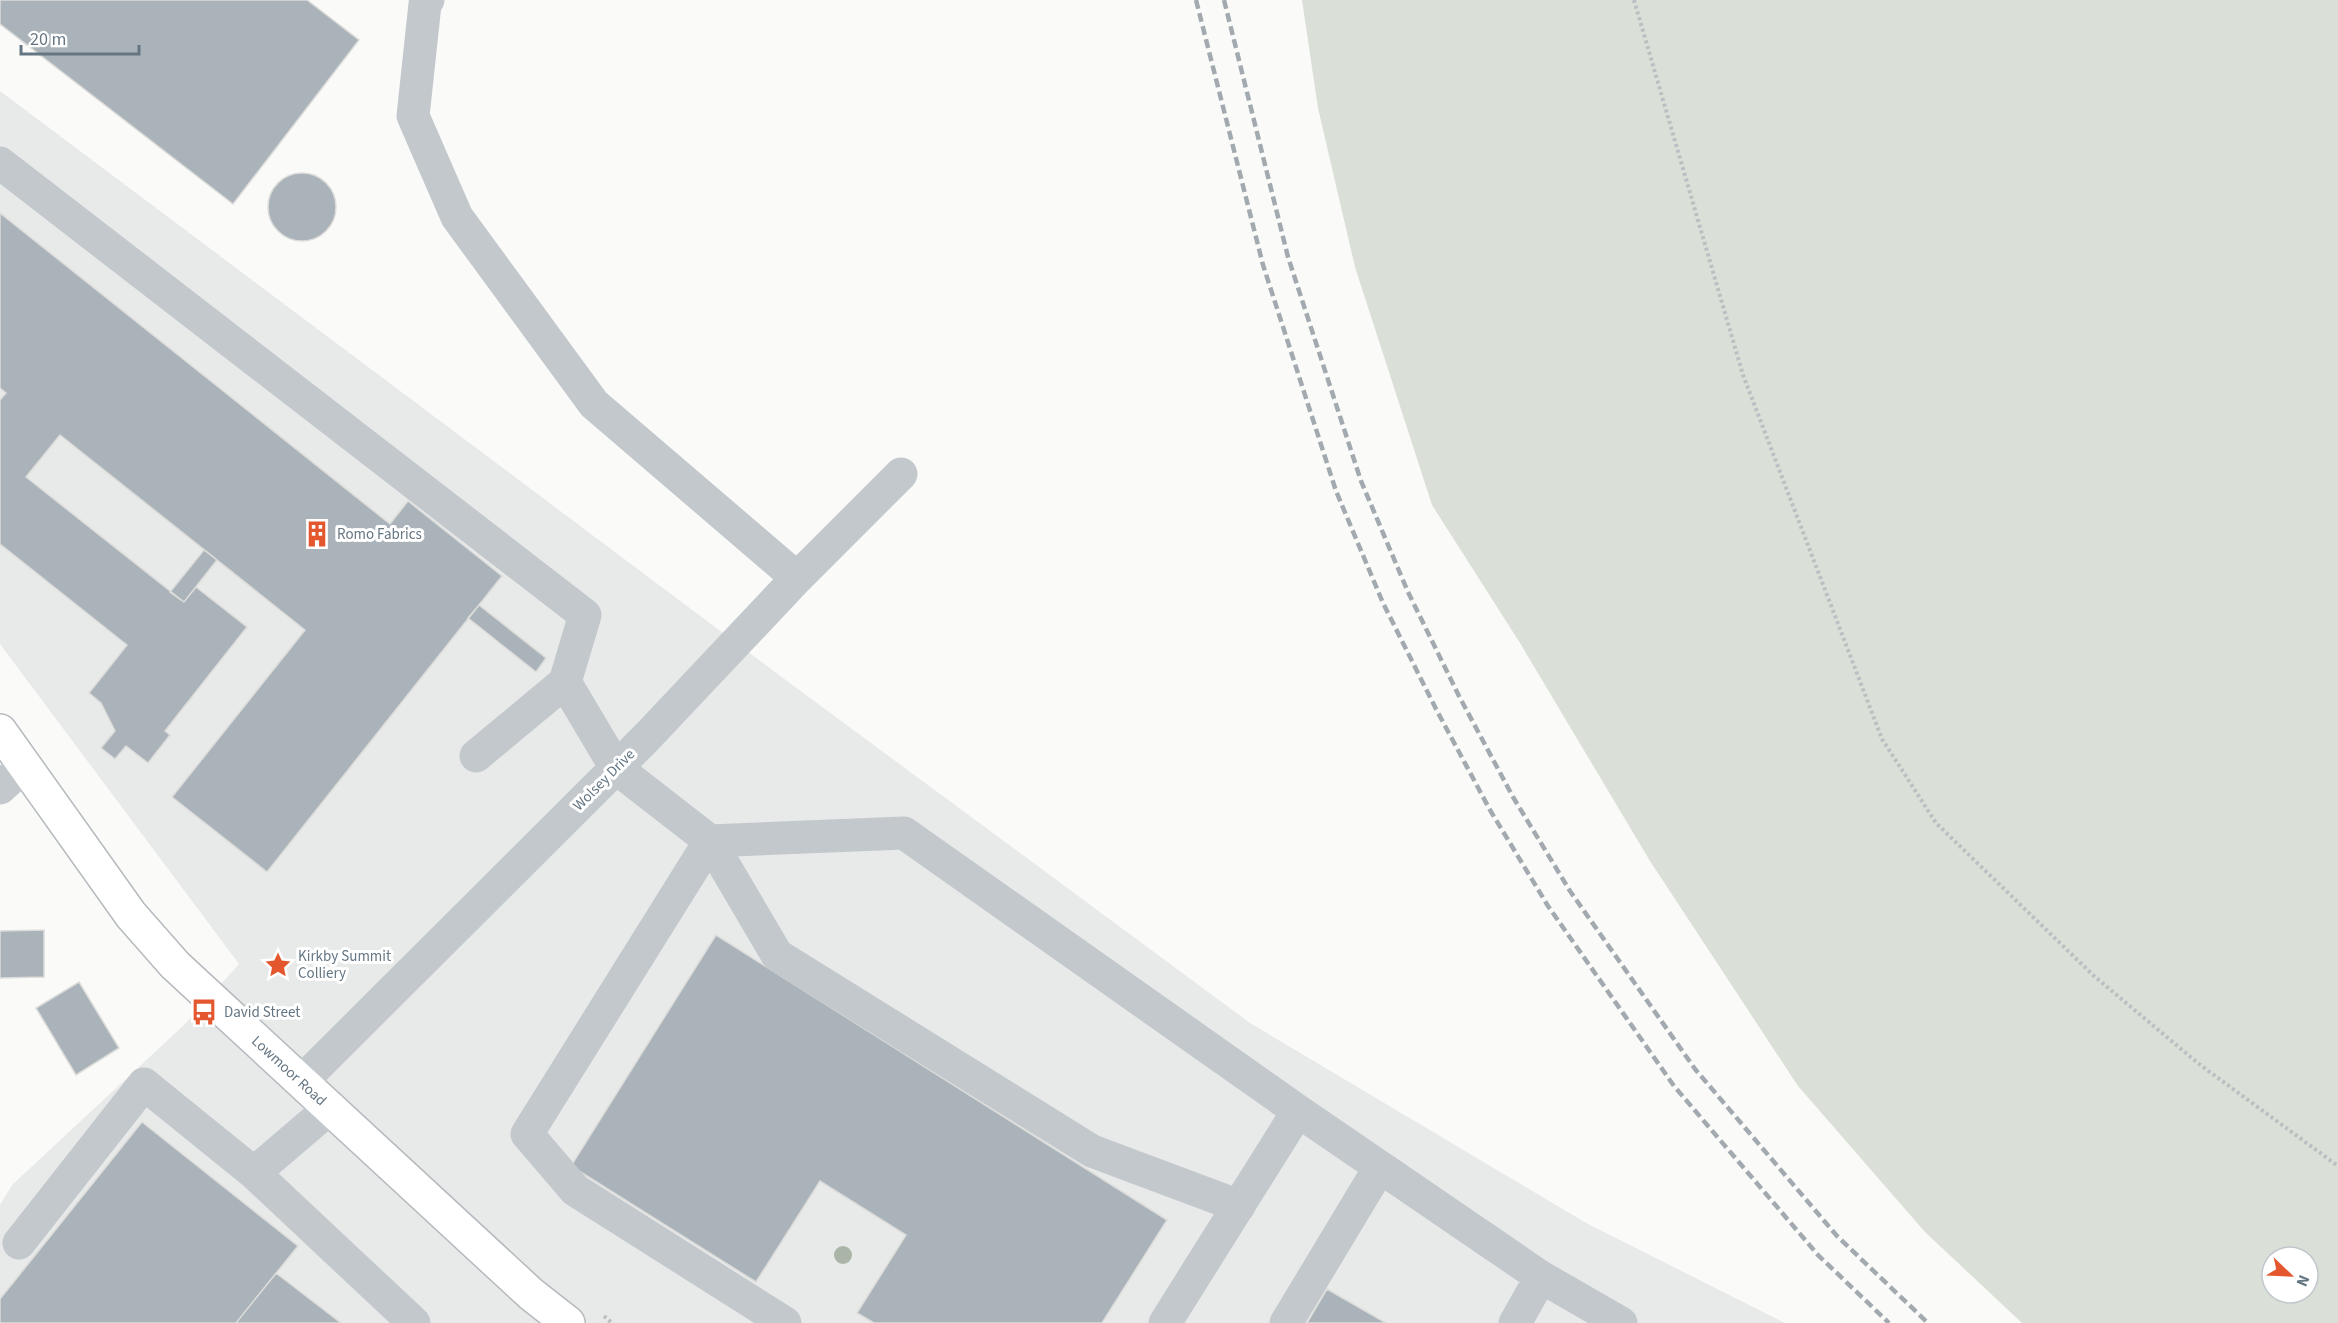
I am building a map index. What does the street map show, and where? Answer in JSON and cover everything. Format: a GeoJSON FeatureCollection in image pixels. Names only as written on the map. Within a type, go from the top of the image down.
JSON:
{"type":"FeatureCollection","features":[{"type":"Feature","properties":{"kind":"main road","name":"Lowmoor Road"},"geometry":{"type":"LineString","coordinates":[[0,731],[131,915],[160,948],[243,1029],[531,1294],[568,1323]]}},
{"type":"Feature","properties":{"kind":"street"},"geometry":{"type":"LineString","coordinates":[[428,0],[425,4],[413,116],[457,217],[594,404],[797,578]]}},
{"type":"Feature","properties":{"kind":"street"},"geometry":{"type":"LineString","coordinates":[[0,163],[585,615],[565,682],[476,756]]}},
{"type":"Feature","properties":{"kind":"street","name":"Wolsey Drive"},"geometry":{"type":"LineString","coordinates":[[302,1081],[616,768],[797,578],[901,474]]}},
{"type":"Feature","properties":{"kind":"street"},"geometry":{"type":"LineString","coordinates":[[565,682],[616,768],[710,842],[777,955],[1092,1151],[1239,1206]]}},
{"type":"Feature","properties":{"kind":"street"},"geometry":{"type":"LineString","coordinates":[[0,788],[24,766]]}},
{"type":"Feature","properties":{"kind":"street"},"geometry":{"type":"LineString","coordinates":[[710,842],[904,833],[1380,1167],[1541,1277],[1621,1323]]}},
{"type":"Feature","properties":{"kind":"street"},"geometry":{"type":"LineString","coordinates":[[710,842],[527,1134],[575,1190],[785,1323]]}},
{"type":"Feature","properties":{"kind":"street"},"geometry":{"type":"LineString","coordinates":[[19,1243],[144,1084],[254,1173],[414,1323]]}},
{"type":"Feature","properties":{"kind":"street"},"geometry":{"type":"LineString","coordinates":[[254,1173],[330,1108]]}},
{"type":"Feature","properties":{"kind":"street"},"geometry":{"type":"LineString","coordinates":[[1165,1323],[1299,1111]]}},
{"type":"Feature","properties":{"kind":"street"},"geometry":{"type":"LineString","coordinates":[[1286,1323],[1380,1167]]}},
{"type":"Feature","properties":{"kind":"street"},"geometry":{"type":"LineString","coordinates":[[1515,1323],[1541,1277]]}},
{"type":"Feature","properties":{"kind":"path"},"geometry":{"type":"LineString","coordinates":[[1634,0],[1743,375],[1882,739],[1936,823],[2094,976],[2199,1064],[2338,1166]]}},
{"type":"Feature","properties":{"kind":"shaded area"},"geometry":{"type":"Polygon","coordinates":[[[1302,0],[2338,0],[2338,1323],[2022,1323],[1925,1232],[1798,1086],[1650,861],[1520,643],[1432,505],[1355,267],[1318,108],[1302,0]]]}},
{"type":"Feature","properties":{"kind":"shaded area"},"geometry":{"type":"Polygon","coordinates":[[[0,91],[779,675],[1250,1023],[1588,1224],[1785,1323],[0,1323],[0,1205],[12,1185],[184,1025],[239,964],[0,644],[0,91]]]}},
{"type":"Feature","properties":{"kind":"building"},"geometry":{"type":"Polygon","coordinates":[[[0,0],[307,0],[359,40],[233,204],[0,24],[0,0]]]}},
{"type":"Feature","properties":{"kind":"building"},"geometry":{"type":"Polygon","coordinates":[[[302,173],[315,176],[326,183],[333,194],[336,207],[333,220],[326,231],[315,238],[302,241],[289,238],[278,231],[271,220],[268,207],[271,194],[278,183],[289,176],[302,173]]]}},
{"type":"Feature","properties":{"kind":"building","name":"Romo Fabrics"},"geometry":{"type":"Polygon","coordinates":[[[0,213],[390,524],[408,501],[502,576],[267,872],[172,797],[305,630],[60,435],[26,477],[184,602],[196,587],[247,627],[165,731],[170,735],[148,763],[126,746],[115,759],[101,748],[115,731],[101,703],[89,693],[127,645],[0,544],[0,400],[6,393],[0,388],[0,213]]]}},
{"type":"Feature","properties":{"kind":"building"},"geometry":{"type":"Polygon","coordinates":[[[204,550],[217,560],[184,602],[170,592],[204,550]]]}},
{"type":"Feature","properties":{"kind":"building"},"geometry":{"type":"Polygon","coordinates":[[[479,605],[546,658],[536,672],[468,618],[479,605]]]}},
{"type":"Feature","properties":{"kind":"building"},"geometry":{"type":"Polygon","coordinates":[[[44,930],[44,977],[0,978],[0,931],[44,930]]]}},
{"type":"Feature","properties":{"kind":"building"},"geometry":{"type":"Polygon","coordinates":[[[716,935],[1167,1220],[1102,1323],[874,1323],[857,1313],[906,1235],[820,1181],[756,1282],[571,1166],[716,935]]]}},
{"type":"Feature","properties":{"kind":"building"},"geometry":{"type":"Polygon","coordinates":[[[79,982],[119,1048],[76,1075],[36,1008],[79,982]]]}},
{"type":"Feature","properties":{"kind":"building"},"geometry":{"type":"Polygon","coordinates":[[[142,1122],[298,1246],[236,1323],[0,1323],[0,1299],[142,1122]]]}},
{"type":"Feature","properties":{"kind":"building"},"geometry":{"type":"Polygon","coordinates":[[[276,1273],[341,1323],[236,1323],[276,1273]]]}},
{"type":"Feature","properties":{"kind":"building"},"geometry":{"type":"Polygon","coordinates":[[[1327,1289],[1386,1323],[1307,1323],[1327,1289]]]}},
{"type":"Feature","properties":{"kind":"railway"},"geometry":{"type":"LineString","coordinates":[[1196,0],[1263,265],[1336,491],[1383,603],[1436,709],[1490,810],[1548,906],[1674,1086],[1818,1255],[1889,1323]]}},
{"type":"Feature","properties":{"kind":"railway"},"geometry":{"type":"LineString","coordinates":[[1224,0],[1288,257],[1361,481],[1408,592],[1459,696],[1513,797],[1570,891],[1695,1069],[1837,1236],[1928,1323]]}},
{"type":"Feature","properties":{"kind":"place","name":"Romo Fabrics"},"geometry":{"type":"Point","coordinates":[317,534]}},
{"type":"Feature","properties":{"kind":"place","name":"Kirkby Summit Colliery"},"geometry":{"type":"Point","coordinates":[278,965]}},
{"type":"Feature","properties":{"kind":"place","name":"David Street"},"geometry":{"type":"Point","coordinates":[204,1012]}}]}
